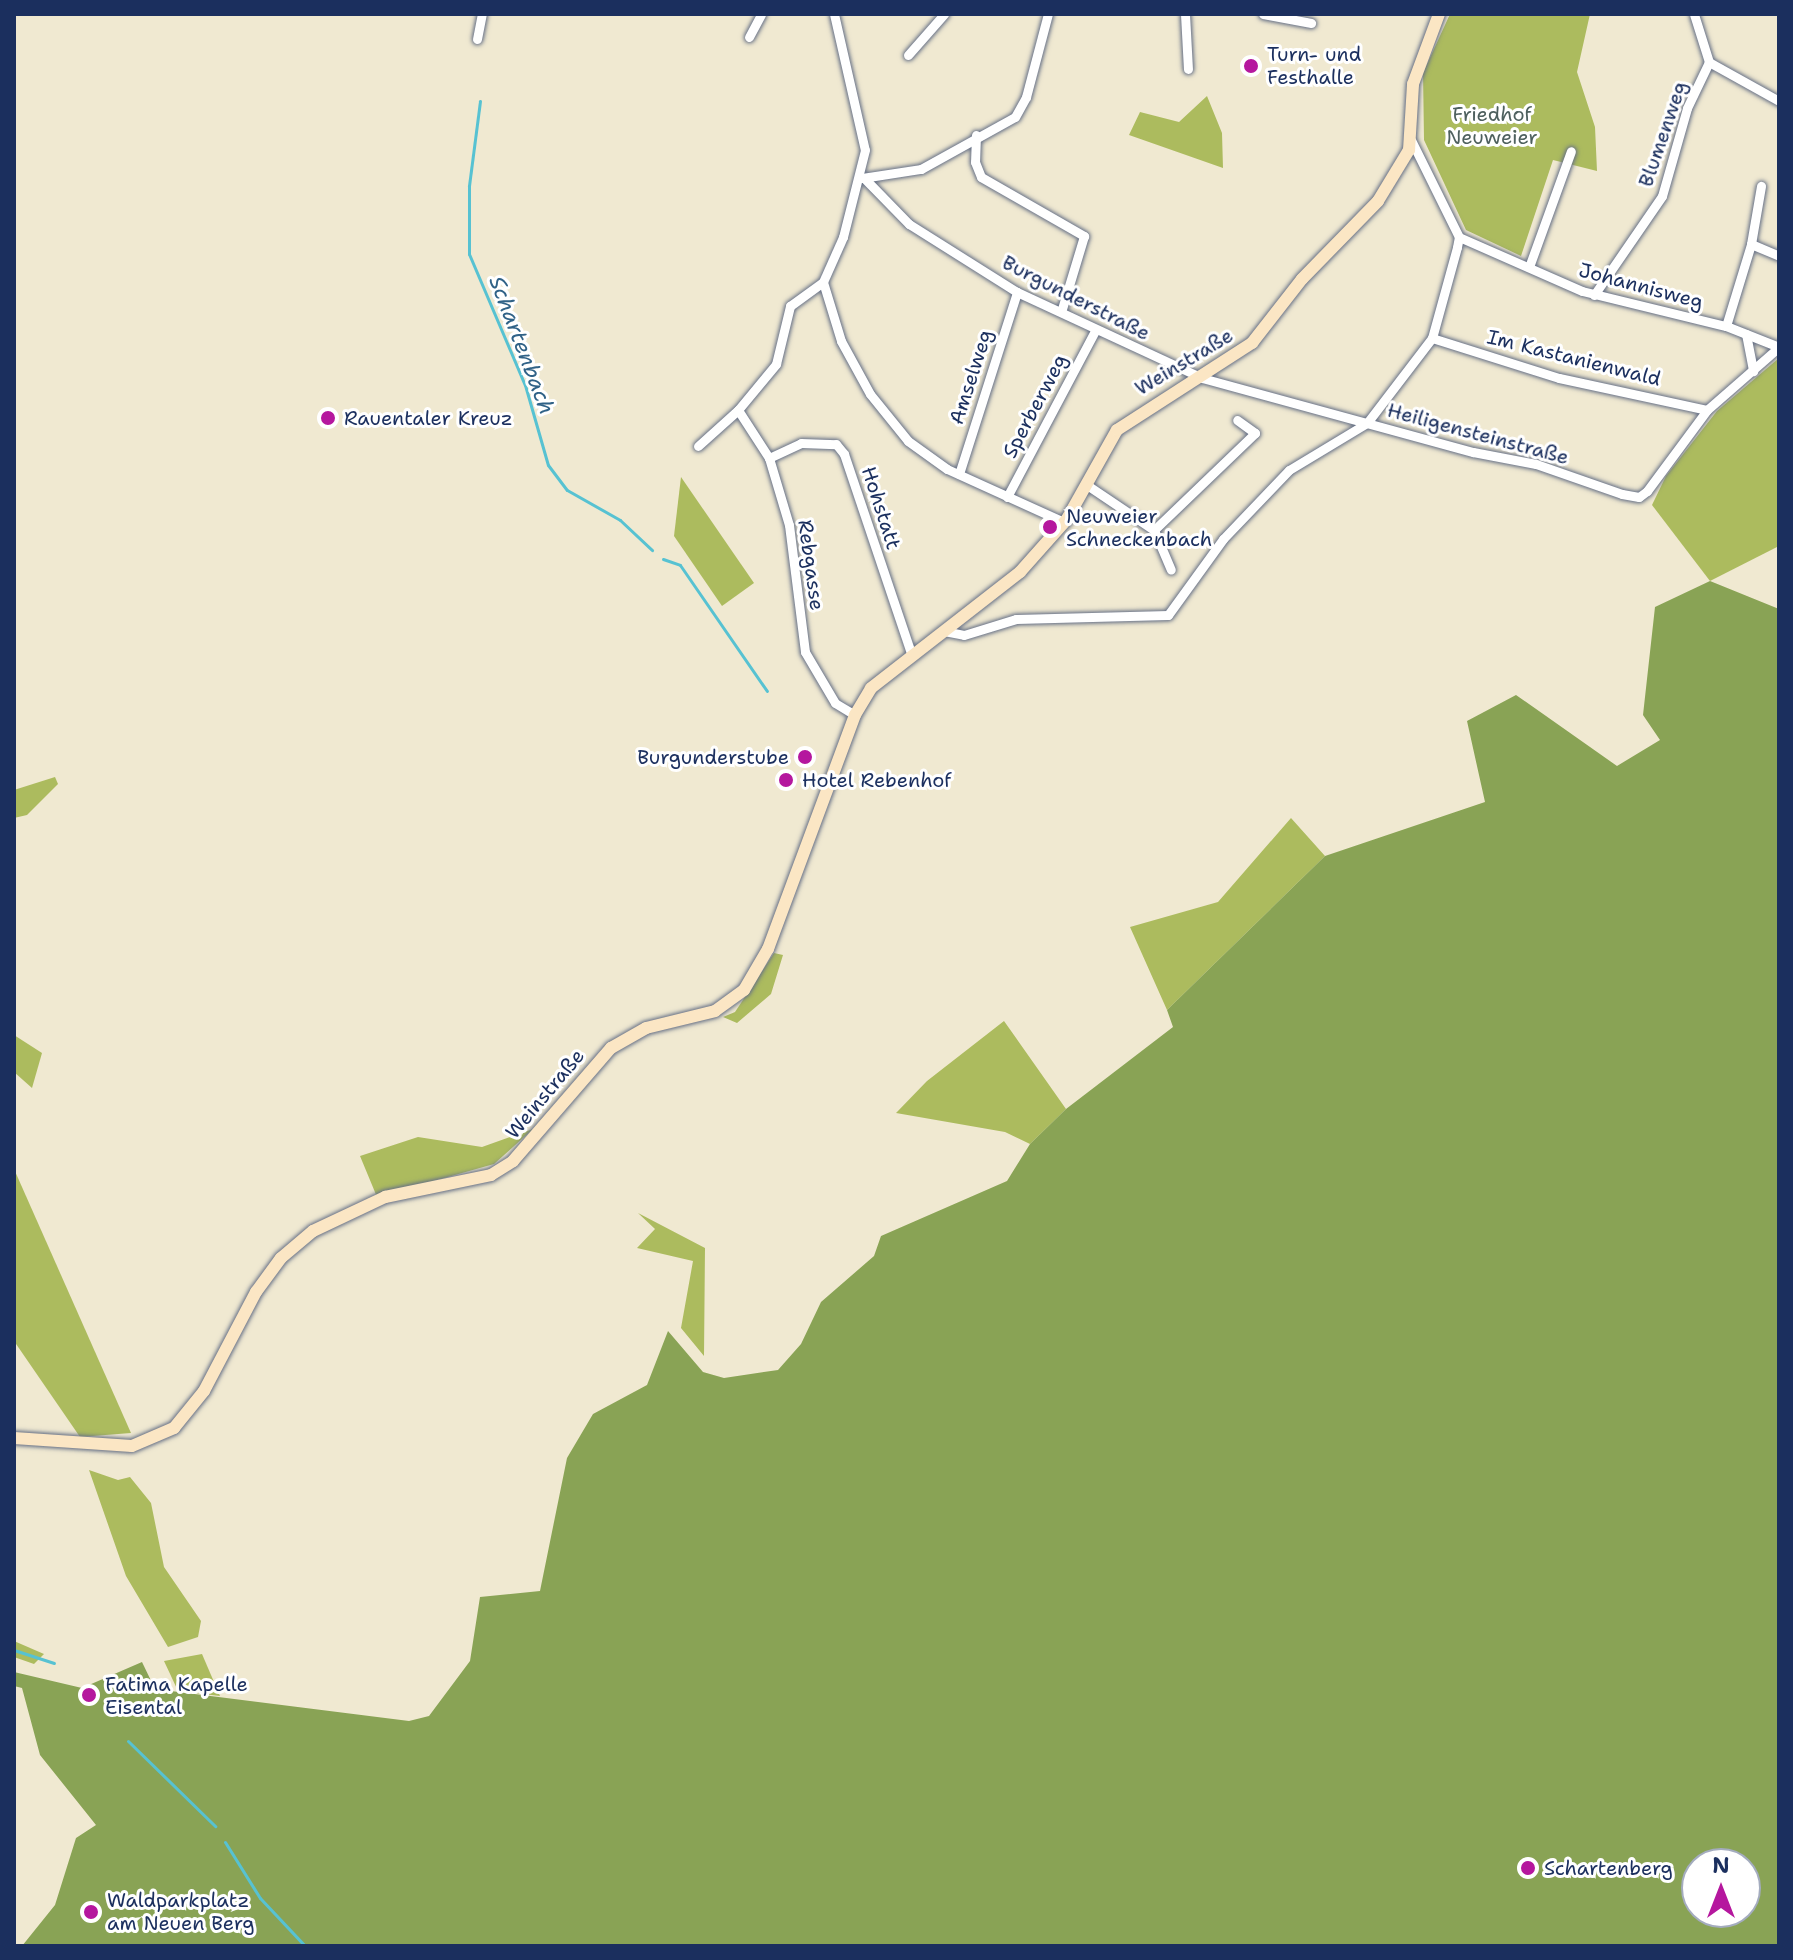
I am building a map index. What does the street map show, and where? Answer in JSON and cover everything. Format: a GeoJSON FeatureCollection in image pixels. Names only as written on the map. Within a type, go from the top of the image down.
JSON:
{"type":"FeatureCollection","features":[{"type":"Feature","properties":{"kind":"main road","name":"Weinstraße"},"geometry":{"type":"LineString","coordinates":[[14,1438],[132,1446],[174,1428],[204,1391],[256,1292],[281,1258],[313,1231],[385,1197],[491,1175],[513,1161],[611,1048],[646,1028],[730,1003],[756,974],[768,949],[855,715],[871,688],[911,653],[990,600],[1064,522],[1117,430],[1130,418],[1202,378],[1252,343],[1302,279],[1378,201],[1411,140],[1413,84],[1439,14]]}},
{"type":"Feature","properties":{"kind":"street"},"geometry":{"type":"LineString","coordinates":[[477,39],[482,14]]}},
{"type":"Feature","properties":{"kind":"street"},"geometry":{"type":"LineString","coordinates":[[749,37],[761,14]]}},
{"type":"Feature","properties":{"kind":"street"},"geometry":{"type":"LineString","coordinates":[[698,446],[738,410],[776,364],[790,306],[823,282],[835,260],[862,178],[865,150],[834,14]]}},
{"type":"Feature","properties":{"kind":"street"},"geometry":{"type":"LineString","coordinates":[[908,55],[944,14]]}},
{"type":"Feature","properties":{"kind":"street"},"geometry":{"type":"LineString","coordinates":[[862,178],[921,169],[976,135],[1015,117],[1026,97],[1048,14]]}},
{"type":"Feature","properties":{"kind":"street"},"geometry":{"type":"LineString","coordinates":[[1185,14],[1188,69]]}},
{"type":"Feature","properties":{"kind":"street"},"geometry":{"type":"LineString","coordinates":[[1263,14],[1311,23]]}},
{"type":"Feature","properties":{"kind":"street"},"geometry":{"type":"LineString","coordinates":[[1694,14],[1709,62],[1779,101]]}},
{"type":"Feature","properties":{"kind":"street","name":"Blumenweg"},"geometry":{"type":"LineString","coordinates":[[1594,295],[1662,196],[1687,108],[1709,62]]}},
{"type":"Feature","properties":{"kind":"street"},"geometry":{"type":"LineString","coordinates":[[976,135],[975,162],[981,177],[1084,236],[1061,312]]}},
{"type":"Feature","properties":{"kind":"street"},"geometry":{"type":"LineString","coordinates":[[944,631],[964,635],[1016,619],[1168,615],[1223,539],[1289,470],[1367,423],[1432,338],[1459,237],[1411,140]]}},
{"type":"Feature","properties":{"kind":"street"},"geometry":{"type":"LineString","coordinates":[[1529,267],[1571,151]]}},
{"type":"Feature","properties":{"kind":"street","name":"Burgunderstraße"},"geometry":{"type":"LineString","coordinates":[[862,178],[909,224],[1017,292],[1095,331],[1202,378]]}},
{"type":"Feature","properties":{"kind":"street"},"geometry":{"type":"LineString","coordinates":[[1726,326],[1751,244],[1761,186]]}},
{"type":"Feature","properties":{"kind":"street","name":"Johannisweg"},"geometry":{"type":"LineString","coordinates":[[1459,237],[1594,295],[1726,326],[1779,347]]}},
{"type":"Feature","properties":{"kind":"street"},"geometry":{"type":"LineString","coordinates":[[1751,244],[1779,256]]}},
{"type":"Feature","properties":{"kind":"street"},"geometry":{"type":"LineString","coordinates":[[823,282],[841,341],[870,394],[908,441],[959,474],[1064,522]]}},
{"type":"Feature","properties":{"kind":"street","name":"Amselweg"},"geometry":{"type":"LineString","coordinates":[[959,474],[1017,292]]}},
{"type":"Feature","properties":{"kind":"street","name":"Sperberweg"},"geometry":{"type":"LineString","coordinates":[[1007,497],[1095,331]]}},
{"type":"Feature","properties":{"kind":"street"},"geometry":{"type":"LineString","coordinates":[[1746,334],[1753,371]]}},
{"type":"Feature","properties":{"kind":"street","name":"Im Kastanienwald"},"geometry":{"type":"LineString","coordinates":[[1432,338],[1559,378],[1707,410]]}},
{"type":"Feature","properties":{"kind":"street","name":"Heiligensteinstraße"},"geometry":{"type":"LineString","coordinates":[[1202,378],[1367,423],[1536,464],[1639,497],[1707,410],[1779,347]]}},
{"type":"Feature","properties":{"kind":"street","name":"Rebgasse"},"geometry":{"type":"LineString","coordinates":[[738,410],[769,458],[789,525],[805,652],[835,703],[855,715]]}},
{"type":"Feature","properties":{"kind":"street"},"geometry":{"type":"LineString","coordinates":[[1154,530],[1255,433],[1237,420]]}},
{"type":"Feature","properties":{"kind":"street","name":"Hohstatt"},"geometry":{"type":"LineString","coordinates":[[769,458],[801,443],[836,444],[844,454],[911,653]]}},
{"type":"Feature","properties":{"kind":"street"},"geometry":{"type":"LineString","coordinates":[[1087,485],[1154,530],[1171,570]]}},
{"type":"Feature","properties":{"kind":"green space","name":"Friedhof Neuweier"},"geometry":{"type":"Polygon","coordinates":[[[1450,14],[1590,14],[1577,72],[1595,127],[1597,171],[1553,160],[1521,256],[1466,230],[1424,140],[1423,73],[1450,14]]]}},
{"type":"Feature","properties":{"kind":"green space"},"geometry":{"type":"Polygon","coordinates":[[[1207,96],[1222,133],[1223,168],[1129,135],[1140,112],[1179,122],[1207,96]]]}},
{"type":"Feature","properties":{"kind":"green space"},"geometry":{"type":"Polygon","coordinates":[[[1779,358],[1779,546],[1710,581],[1652,505],[1666,476],[1717,411],[1779,358]]]}},
{"type":"Feature","properties":{"kind":"green space"},"geometry":{"type":"Polygon","coordinates":[[[681,477],[754,583],[722,606],[674,536],[681,477]]]}},
{"type":"Feature","properties":{"kind":"green space"},"geometry":{"type":"Polygon","coordinates":[[[1710,581],[1779,609],[1779,1946],[22,1946],[55,1905],[76,1838],[96,1825],[40,1755],[22,1688],[14,1686],[14,1672],[82,1688],[142,1662],[155,1689],[409,1721],[429,1716],[470,1661],[480,1597],[540,1591],[567,1458],[593,1414],[647,1385],[668,1331],[703,1372],[724,1378],[778,1370],[801,1344],[821,1302],[874,1256],[881,1236],[1007,1181],[1030,1144],[1066,1109],[1173,1027],[1167,1010],[1325,856],[1485,802],[1467,721],[1516,695],[1617,766],[1660,740],[1643,715],[1655,607],[1710,581]]]}},
{"type":"Feature","properties":{"kind":"green space"},"geometry":{"type":"Polygon","coordinates":[[[55,777],[58,784],[27,815],[14,818],[14,790],[55,777]]]}},
{"type":"Feature","properties":{"kind":"green space"},"geometry":{"type":"Polygon","coordinates":[[[1291,818],[1325,856],[1167,1010],[1130,927],[1218,902],[1291,818]]]}},
{"type":"Feature","properties":{"kind":"green space"},"geometry":{"type":"Polygon","coordinates":[[[774,953],[783,955],[771,994],[737,1023],[723,1017],[735,1012],[774,953]]]}},
{"type":"Feature","properties":{"kind":"green space"},"geometry":{"type":"Polygon","coordinates":[[[1004,1021],[1066,1109],[1030,1144],[1005,1132],[896,1113],[927,1081],[1004,1021]]]}},
{"type":"Feature","properties":{"kind":"green space"},"geometry":{"type":"Polygon","coordinates":[[[14,1035],[42,1053],[32,1088],[14,1072],[14,1035]]]}},
{"type":"Feature","properties":{"kind":"green space"},"geometry":{"type":"Polygon","coordinates":[[[533,1129],[494,1164],[377,1197],[360,1156],[418,1137],[482,1147],[533,1129]]]}},
{"type":"Feature","properties":{"kind":"green space"},"geometry":{"type":"Polygon","coordinates":[[[14,1169],[131,1433],[80,1437],[14,1341],[14,1169]]]}},
{"type":"Feature","properties":{"kind":"green space"},"geometry":{"type":"Polygon","coordinates":[[[638,1213],[705,1248],[704,1356],[681,1328],[693,1261],[637,1248],[655,1229],[638,1213]]]}},
{"type":"Feature","properties":{"kind":"green space"},"geometry":{"type":"Polygon","coordinates":[[[89,1470],[118,1480],[130,1477],[151,1503],[164,1567],[201,1621],[198,1637],[168,1647],[126,1576],[89,1470]]]}},
{"type":"Feature","properties":{"kind":"green space"},"geometry":{"type":"Polygon","coordinates":[[[14,1641],[44,1654],[34,1664],[14,1657],[14,1641]]]}},
{"type":"Feature","properties":{"kind":"green space"},"geometry":{"type":"Polygon","coordinates":[[[202,1654],[220,1696],[178,1691],[164,1661],[202,1654]]]}},
{"type":"Feature","properties":{"kind":"waterway","name":"Schartenbach"},"geometry":{"type":"LineString","coordinates":[[480,101],[469,186],[469,254],[525,385],[548,465],[567,490],[620,520],[652,550]]}},
{"type":"Feature","properties":{"kind":"waterway","name":"Schartenbach"},"geometry":{"type":"LineString","coordinates":[[663,559],[680,565],[767,691]]}},
{"type":"Feature","properties":{"kind":"waterway"},"geometry":{"type":"LineString","coordinates":[[14,1650],[54,1663]]}},
{"type":"Feature","properties":{"kind":"waterway"},"geometry":{"type":"LineString","coordinates":[[128,1741],[215,1826]]}},
{"type":"Feature","properties":{"kind":"waterway"},"geometry":{"type":"LineString","coordinates":[[225,1842],[260,1898],[305,1946]]}},
{"type":"Feature","properties":{"kind":"place","name":"Turn- und Festhalle"},"geometry":{"type":"Point","coordinates":[1251,66]}},
{"type":"Feature","properties":{"kind":"place","name":"Rauentaler Kreuz"},"geometry":{"type":"Point","coordinates":[328,418]}},
{"type":"Feature","properties":{"kind":"place","name":"Neuweier Schneckenbach"},"geometry":{"type":"Point","coordinates":[1050,527]}},
{"type":"Feature","properties":{"kind":"place","name":"Burgunderstube"},"geometry":{"type":"Point","coordinates":[805,757]}},
{"type":"Feature","properties":{"kind":"place","name":"Hotel Rebenhof"},"geometry":{"type":"Point","coordinates":[786,780]}},
{"type":"Feature","properties":{"kind":"place","name":"Fatima Kapelle Eisental"},"geometry":{"type":"Point","coordinates":[89,1695]}},
{"type":"Feature","properties":{"kind":"place","name":"Schartenberg"},"geometry":{"type":"Point","coordinates":[1528,1868]}},
{"type":"Feature","properties":{"kind":"place","name":"Waldparkplatz am Neuen Berg"},"geometry":{"type":"Point","coordinates":[91,1912]}}]}
